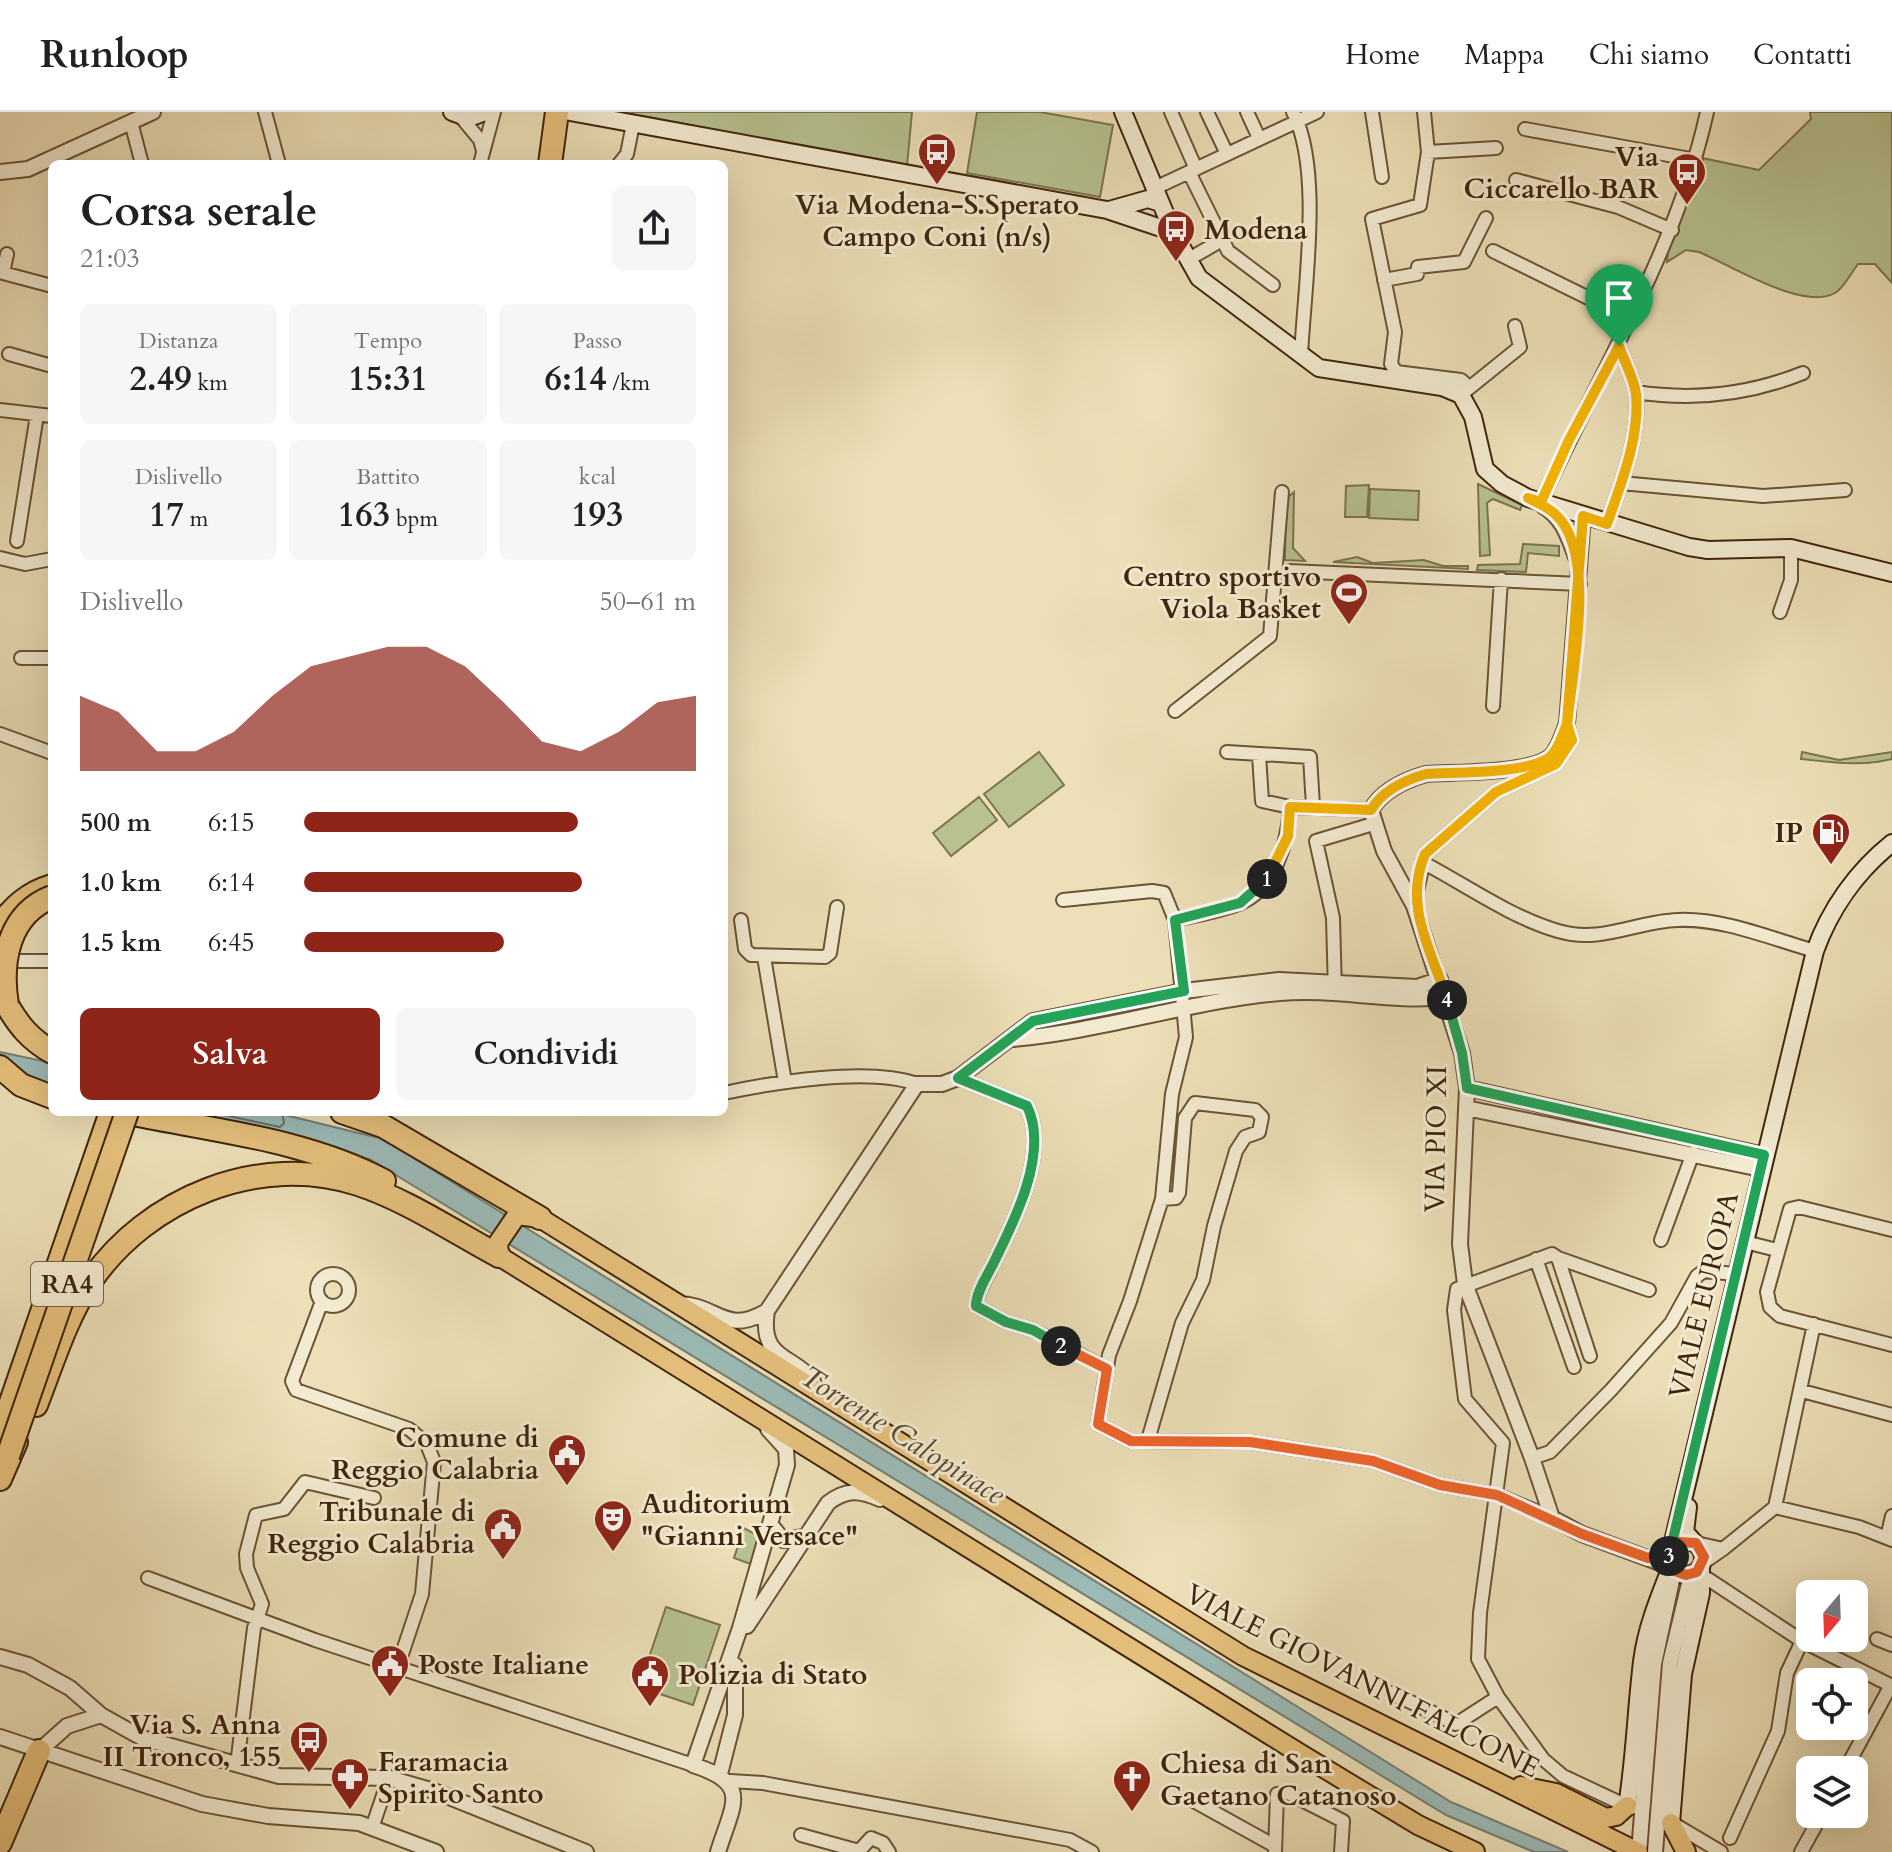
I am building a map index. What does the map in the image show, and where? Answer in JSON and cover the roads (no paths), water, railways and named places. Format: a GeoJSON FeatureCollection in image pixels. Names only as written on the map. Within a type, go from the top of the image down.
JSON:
{"type":"FeatureCollection","features":[{"type":"Feature","properties":{"kind":"highway"},"geometry":{"type":"LineString","coordinates":[[536,160],[542,112]]}},
{"type":"Feature","properties":{"kind":"highway"},"geometry":{"type":"LineString","coordinates":[[551,160],[557,112]]}},
{"type":"Feature","properties":{"kind":"highway"},"geometry":{"type":"LineString","coordinates":[[0,925],[12,909],[35,891],[48,887]]}},
{"type":"Feature","properties":{"kind":"highway"},"geometry":{"type":"LineString","coordinates":[[48,900],[24,915],[3,948],[1,989],[7,1005],[27,1034],[48,1049]]}},
{"type":"Feature","properties":{"kind":"highway"},"geometry":{"type":"LineString","coordinates":[[0,1067],[21,1085],[48,1095]]}},
{"type":"Feature","properties":{"kind":"highway","name":"RA4"},"geometry":{"type":"LineString","coordinates":[[0,1434],[110,1116]]}},
{"type":"Feature","properties":{"kind":"highway","name":"RA4"},"geometry":{"type":"LineString","coordinates":[[0,1479],[124,1116]]}},
{"type":"Feature","properties":{"kind":"highway"},"geometry":{"type":"LineString","coordinates":[[144,1116],[297,1149],[353,1166],[498,1250]]}},
{"type":"Feature","properties":{"kind":"highway"},"geometry":{"type":"LineString","coordinates":[[354,1116],[383,1126],[540,1218]]}},
{"type":"Feature","properties":{"kind":"highway"},"geometry":{"type":"LineString","coordinates":[[393,1116],[412,1125],[515,1194],[540,1218]]}},
{"type":"Feature","properties":{"kind":"highway"},"geometry":{"type":"LineString","coordinates":[[8,1456],[30,1420],[88,1285],[107,1259],[134,1232],[187,1198],[226,1183],[260,1176],[309,1174],[361,1185],[498,1250]]}},
{"type":"Feature","properties":{"kind":"highway"},"geometry":{"type":"LineString","coordinates":[[0,1843],[39,1751]]}},
{"type":"Feature","properties":{"kind":"main road"},"geometry":{"type":"LineString","coordinates":[[456,114],[485,112]]}},
{"type":"Feature","properties":{"kind":"main road"},"geometry":{"type":"LineString","coordinates":[[1123,112],[1173,232],[1199,278],[1319,368],[1465,391],[1485,469],[1502,484],[1535,500],[1607,524],[1708,550],[1791,548],[1892,573]]}},
{"type":"Feature","properties":{"kind":"main road"},"geometry":{"type":"LineString","coordinates":[[576,113],[1107,210],[1173,232]]}},
{"type":"Feature","properties":{"kind":"main road"},"geometry":{"type":"LineString","coordinates":[[1133,202],[1148,172]]}},
{"type":"Feature","properties":{"kind":"main road"},"geometry":{"type":"LineString","coordinates":[[1107,210],[1158,196]]}},
{"type":"Feature","properties":{"kind":"main road"},"geometry":{"type":"LineString","coordinates":[[1141,220],[1158,196]]}},
{"type":"Feature","properties":{"kind":"main road","name":"VIALE EUROPA"},"geometry":{"type":"LineString","coordinates":[[1630,1807],[1642,1661],[1651,1622],[1672,1562],[1735,1274],[1815,951],[1839,903],[1862,872],[1892,843]]}},
{"type":"Feature","properties":{"kind":"main road","name":"VIALE EUROPA"},"geometry":{"type":"LineString","coordinates":[[1700,1571],[1703,1552],[1685,1532],[1686,1515],[1825,953],[1847,909],[1892,856]]}},
{"type":"Feature","properties":{"kind":"main road"},"geometry":{"type":"LineString","coordinates":[[540,1218],[523,1213],[515,1217],[498,1250],[1418,1825],[1475,1852]]}},
{"type":"Feature","properties":{"kind":"main road","name":"VIALE GIOVANNI FALCONE"},"geometry":{"type":"LineString","coordinates":[[540,1218],[673,1304],[1243,1656],[1638,1852]]}},
{"type":"Feature","properties":{"kind":"main road"},"geometry":{"type":"LineString","coordinates":[[1686,1852],[1665,1825],[1687,1647],[1701,1593],[1700,1571],[1672,1562],[1679,1542],[1695,1542]]}},
{"type":"Feature","properties":{"kind":"main road"},"geometry":{"type":"LineString","coordinates":[[1503,1783],[1556,1793],[1606,1818],[1630,1807]]}},
{"type":"Feature","properties":{"kind":"street"},"geometry":{"type":"LineString","coordinates":[[0,172],[28,169],[153,112]]}},
{"type":"Feature","properties":{"kind":"street"},"geometry":{"type":"LineString","coordinates":[[265,112],[278,160]]}},
{"type":"Feature","properties":{"kind":"street"},"geometry":{"type":"LineString","coordinates":[[482,159],[494,112]]}},
{"type":"Feature","properties":{"kind":"street"},"geometry":{"type":"LineString","coordinates":[[1171,112],[1192,170],[1228,251],[1273,285]]}},
{"type":"Feature","properties":{"kind":"street"},"geometry":{"type":"LineString","coordinates":[[1207,112],[1227,154]]}},
{"type":"Feature","properties":{"kind":"street"},"geometry":{"type":"LineString","coordinates":[[1247,112],[1259,138]]}},
{"type":"Feature","properties":{"kind":"street"},"geometry":{"type":"LineString","coordinates":[[1158,196],[1192,170],[1259,138],[1295,116],[1317,112]]}},
{"type":"Feature","properties":{"kind":"street"},"geometry":{"type":"LineString","coordinates":[[1372,112],[1382,177]]}},
{"type":"Feature","properties":{"kind":"street"},"geometry":{"type":"LineString","coordinates":[[1424,112],[1428,152],[1420,205],[1372,219],[1395,332],[1393,369],[1461,380],[1465,391],[1520,347],[1515,326]]}},
{"type":"Feature","properties":{"kind":"street"},"geometry":{"type":"LineString","coordinates":[[1577,558],[1556,514],[1535,500],[1619,346],[1672,230],[1696,160],[1707,112]]}},
{"type":"Feature","properties":{"kind":"street"},"geometry":{"type":"LineString","coordinates":[[456,114],[480,140],[482,159]]}},
{"type":"Feature","properties":{"kind":"street"},"geometry":{"type":"LineString","coordinates":[[1295,116],[1304,138],[1309,187],[1301,356]]}},
{"type":"Feature","properties":{"kind":"street"},"geometry":{"type":"LineString","coordinates":[[131,122],[141,160]]}},
{"type":"Feature","properties":{"kind":"street"},"geometry":{"type":"LineString","coordinates":[[622,160],[627,154],[633,124]]}},
{"type":"Feature","properties":{"kind":"street"},"geometry":{"type":"LineString","coordinates":[[1525,129],[1696,160]]}},
{"type":"Feature","properties":{"kind":"street"},"geometry":{"type":"LineString","coordinates":[[1428,152],[1496,148]]}},
{"type":"Feature","properties":{"kind":"street"},"geometry":{"type":"LineString","coordinates":[[1516,180],[1618,207],[1672,230]]}},
{"type":"Feature","properties":{"kind":"street"},"geometry":{"type":"LineString","coordinates":[[1384,280],[1417,274],[1418,267],[1464,262],[1486,218]]}},
{"type":"Feature","properties":{"kind":"street"},"geometry":{"type":"LineString","coordinates":[[1189,259],[1222,240]]}},
{"type":"Feature","properties":{"kind":"street"},"geometry":{"type":"LineString","coordinates":[[1493,251],[1631,319]]}},
{"type":"Feature","properties":{"kind":"street"},"geometry":{"type":"LineString","coordinates":[[7,254],[3,273],[48,285]]}},
{"type":"Feature","properties":{"kind":"street"},"geometry":{"type":"LineString","coordinates":[[1607,524],[1634,428],[1636,392],[1619,346]]}},
{"type":"Feature","properties":{"kind":"street"},"geometry":{"type":"LineString","coordinates":[[9,354],[48,365]]}},
{"type":"Feature","properties":{"kind":"street"},"geometry":{"type":"LineString","coordinates":[[1636,392],[1712,397],[1771,386],[1803,373]]}},
{"type":"Feature","properties":{"kind":"street"},"geometry":{"type":"LineString","coordinates":[[0,410],[48,416]]}},
{"type":"Feature","properties":{"kind":"street"},"geometry":{"type":"LineString","coordinates":[[17,541],[37,415]]}},
{"type":"Feature","properties":{"kind":"street"},"geometry":{"type":"LineString","coordinates":[[1621,483],[1763,496],[1845,490]]}},
{"type":"Feature","properties":{"kind":"street"},"geometry":{"type":"LineString","coordinates":[[1175,711],[1270,636],[1282,492]]}},
{"type":"Feature","properties":{"kind":"street"},"geometry":{"type":"LineString","coordinates":[[1334,987],[1333,918],[1316,841],[1372,817],[1385,794],[1426,774],[1526,766],[1549,758],[1567,724],[1580,584],[1577,558],[1583,516]]}},
{"type":"Feature","properties":{"kind":"street"},"geometry":{"type":"LineString","coordinates":[[1780,612],[1791,580],[1791,548]]}},
{"type":"Feature","properties":{"kind":"street"},"geometry":{"type":"LineString","coordinates":[[0,558],[25,564],[48,560]]}},
{"type":"Feature","properties":{"kind":"street"},"geometry":{"type":"LineString","coordinates":[[1289,571],[1580,584]]}},
{"type":"Feature","properties":{"kind":"street"},"geometry":{"type":"LineString","coordinates":[[1493,706],[1501,579]]}},
{"type":"Feature","properties":{"kind":"street"},"geometry":{"type":"LineString","coordinates":[[21,658],[48,658]]}},
{"type":"Feature","properties":{"kind":"street"},"geometry":{"type":"LineString","coordinates":[[1414,906],[1425,854],[1496,792],[1556,764],[1572,740],[1567,724]]}},
{"type":"Feature","properties":{"kind":"street"},"geometry":{"type":"LineString","coordinates":[[0,735],[48,752]]}},
{"type":"Feature","properties":{"kind":"street"},"geometry":{"type":"LineString","coordinates":[[1227,752],[1310,757],[1313,806]]}},
{"type":"Feature","properties":{"kind":"street"},"geometry":{"type":"LineString","coordinates":[[1259,755],[1262,801],[1372,817]]}},
{"type":"Feature","properties":{"kind":"street"},"geometry":{"type":"LineString","coordinates":[[1175,920],[1240,903],[1265,883],[1288,836],[1290,807]]}},
{"type":"Feature","properties":{"kind":"street","name":"VIA PIO XI"},"geometry":{"type":"LineString","coordinates":[[1372,817],[1414,906],[1462,1053],[1467,1088],[1460,1206],[1465,1284],[1552,1518]]}},
{"type":"Feature","properties":{"kind":"street"},"geometry":{"type":"LineString","coordinates":[[1422,862],[1523,917],[1560,932],[1602,936],[1677,919],[1710,922],[1815,951]]}},
{"type":"Feature","properties":{"kind":"street"},"geometry":{"type":"LineString","coordinates":[[1063,900],[1158,892],[1170,901],[1184,991],[1186,1037],[1172,1094],[1162,1199],[1107,1369],[1098,1424],[1131,1441],[1250,1442],[1373,1461],[1440,1485],[1497,1495],[1582,1534],[1648,1558],[1672,1562],[1654,1664],[1638,1852]]}},
{"type":"Feature","properties":{"kind":"street"},"geometry":{"type":"LineString","coordinates":[[741,920],[745,949],[751,955],[825,957],[830,953],[837,907]]}},
{"type":"Feature","properties":{"kind":"street"},"geometry":{"type":"LineString","coordinates":[[764,957],[785,1082]]}},
{"type":"Feature","properties":{"kind":"street"},"geometry":{"type":"LineString","coordinates":[[0,961],[48,961]]}},
{"type":"Feature","properties":{"kind":"street"},"geometry":{"type":"LineString","coordinates":[[1013,1039],[1280,993],[1334,987],[1417,987],[1440,979]]}},
{"type":"Feature","properties":{"kind":"street"},"geometry":{"type":"LineString","coordinates":[[728,1092],[785,1082],[891,1075],[917,1084],[942,1084],[958,1078],[1033,1021],[1184,991],[1279,980],[1421,1000],[1446,997]]}},
{"type":"Feature","properties":{"kind":"street"},"geometry":{"type":"LineString","coordinates":[[958,1078],[1027,1106],[1033,1130],[1029,1177],[1016,1218],[976,1306],[1006,1322],[1033,1330],[1107,1369]]}},
{"type":"Feature","properties":{"kind":"street"},"geometry":{"type":"LineString","coordinates":[[673,1304],[698,1304],[723,1320],[742,1323],[767,1311],[917,1084]]}},
{"type":"Feature","properties":{"kind":"street"},"geometry":{"type":"LineString","coordinates":[[1467,1088],[1762,1162]]}},
{"type":"Feature","properties":{"kind":"street"},"geometry":{"type":"LineString","coordinates":[[1148,1440],[1182,1323],[1203,1280],[1214,1226],[1236,1151],[1245,1137],[1259,1132],[1262,1117],[1255,1110],[1195,1103],[1185,1118],[1179,1193],[1176,1198],[1162,1199]]}},
{"type":"Feature","properties":{"kind":"street"},"geometry":{"type":"LineString","coordinates":[[1466,1108],[1693,1153],[1762,1162]]}},
{"type":"Feature","properties":{"kind":"street"},"geometry":{"type":"LineString","coordinates":[[1661,1240],[1693,1153]]}},
{"type":"Feature","properties":{"kind":"street"},"geometry":{"type":"LineString","coordinates":[[1892,1230],[1799,1207],[1790,1209],[1767,1292],[1770,1307],[1780,1316],[1892,1345]]}},
{"type":"Feature","properties":{"kind":"street"},"geometry":{"type":"LineString","coordinates":[[1753,1244],[1777,1250]]}},
{"type":"Feature","properties":{"kind":"street"},"geometry":{"type":"LineString","coordinates":[[1630,1807],[1563,1776],[1543,1759],[1498,1697],[1478,1659],[1480,1613],[1503,1443],[1465,1399],[1454,1310],[1457,1289],[1465,1284],[1552,1254],[1649,1290]]}},
{"type":"Feature","properties":{"kind":"street"},"geometry":{"type":"LineString","coordinates":[[1558,1258],[1590,1356]]}},
{"type":"Feature","properties":{"kind":"street"},"geometry":{"type":"LineString","coordinates":[[1536,1259],[1574,1367]]}},
{"type":"Feature","properties":{"kind":"street"},"geometry":{"type":"LineString","coordinates":[[1532,1458],[1550,1452],[1611,1390],[1671,1323],[1697,1276],[1704,1271],[1735,1274]]}},
{"type":"Feature","properties":{"kind":"street"},"geometry":{"type":"LineString","coordinates":[[322,1301],[292,1381],[296,1390],[409,1429],[427,1444],[434,1462],[422,1594],[398,1666]]}},
{"type":"Feature","properties":{"kind":"street"},"geometry":{"type":"LineString","coordinates":[[767,1311],[766,1340],[774,1351],[813,1376],[819,1394]]}},
{"type":"Feature","properties":{"kind":"street"},"geometry":{"type":"LineString","coordinates":[[1796,1637],[1700,1571],[1775,1507],[1814,1324]]}},
{"type":"Feature","properties":{"kind":"street"},"geometry":{"type":"LineString","coordinates":[[1802,1391],[1892,1415]]}},
{"type":"Feature","properties":{"kind":"street"},"geometry":{"type":"LineString","coordinates":[[693,1765],[717,1701],[771,1525],[788,1457],[782,1442],[746,1407]]}},
{"type":"Feature","properties":{"kind":"street"},"geometry":{"type":"LineString","coordinates":[[237,1765],[262,1598],[247,1568],[246,1554],[256,1515],[284,1509],[305,1482],[374,1498]]}},
{"type":"Feature","properties":{"kind":"street"},"geometry":{"type":"LineString","coordinates":[[718,1852],[732,1806],[725,1778],[734,1705],[734,1668],[749,1621],[828,1503],[846,1492],[864,1492],[918,1515]]}},
{"type":"Feature","properties":{"kind":"street"},"geometry":{"type":"LineString","coordinates":[[1775,1507],[1859,1527],[1890,1539],[1892,1516]]}},
{"type":"Feature","properties":{"kind":"street"},"geometry":{"type":"LineString","coordinates":[[771,1525],[783,1540],[797,1541],[804,1537]]}},
{"type":"Feature","properties":{"kind":"street"},"geometry":{"type":"LineString","coordinates":[[1695,1542],[1723,1549]]}},
{"type":"Feature","properties":{"kind":"street"},"geometry":{"type":"LineString","coordinates":[[148,1578],[725,1778],[763,1783],[1092,1852]]}},
{"type":"Feature","properties":{"kind":"street"},"geometry":{"type":"LineString","coordinates":[[1877,1639],[1892,1645]]}},
{"type":"Feature","properties":{"kind":"street"},"geometry":{"type":"LineString","coordinates":[[1730,1838],[1778,1731],[1787,1673],[1797,1652]]}},
{"type":"Feature","properties":{"kind":"street"},"geometry":{"type":"LineString","coordinates":[[1824,1652],[1891,1686],[1853,1756]]}},
{"type":"Feature","properties":{"kind":"street"},"geometry":{"type":"LineString","coordinates":[[0,1657],[28,1665],[70,1688],[101,1715],[142,1738],[288,1777],[389,1778],[434,1791],[586,1852]]}},
{"type":"Feature","properties":{"kind":"street"},"geometry":{"type":"LineString","coordinates":[[1392,1693],[1456,1724],[1498,1697]]}},
{"type":"Feature","properties":{"kind":"street"},"geometry":{"type":"LineString","coordinates":[[717,1701],[734,1705]]}},
{"type":"Feature","properties":{"kind":"street"},"geometry":{"type":"LineString","coordinates":[[39,1751],[67,1726],[101,1715]]}},
{"type":"Feature","properties":{"kind":"street"},"geometry":{"type":"LineString","coordinates":[[709,1725],[732,1728]]}},
{"type":"Feature","properties":{"kind":"street"},"geometry":{"type":"LineString","coordinates":[[0,1737],[202,1804],[268,1816],[359,1823],[436,1852]]}},
{"type":"Feature","properties":{"kind":"street"},"geometry":{"type":"LineString","coordinates":[[372,1828],[389,1778]]}},
{"type":"Feature","properties":{"kind":"street"},"geometry":{"type":"LineString","coordinates":[[1192,1800],[1275,1849],[1277,1794],[1288,1793],[1343,1821],[1341,1852]]}},
{"type":"Feature","properties":{"kind":"street"},"geometry":{"type":"LineString","coordinates":[[1655,1852],[1665,1825],[1721,1852]]}},
{"type":"Feature","properties":{"kind":"street"},"geometry":{"type":"LineString","coordinates":[[1801,1852],[1814,1828]]}},
{"type":"Feature","properties":{"kind":"street"},"geometry":{"type":"LineString","coordinates":[[801,1835],[859,1851],[871,1838],[883,1843],[889,1852]]}},
{"type":"Feature","properties":{"kind":"water"},"geometry":{"type":"Polygon","coordinates":[[[0,1052],[48,1062],[48,1087],[0,1078],[0,1052]]]}},
{"type":"Feature","properties":{"kind":"water"},"geometry":{"type":"Polygon","coordinates":[[[190,1116],[289,1116],[383,1139],[1451,1802],[1568,1852],[1534,1852],[1446,1815],[371,1160],[336,1147],[190,1116]]]}},
{"type":"Feature","properties":{"kind":"place","name":"Via Modena-S.Sperato Campo Coni (n/s)"},"geometry":{"type":"Point","coordinates":[937,186]}},
{"type":"Feature","properties":{"kind":"place","name":"Via Ciccarello BAR"},"geometry":{"type":"Point","coordinates":[1687,206]}},
{"type":"Feature","properties":{"kind":"place","name":"Modena"},"geometry":{"type":"Point","coordinates":[1176,263]}},
{"type":"Feature","properties":{"kind":"place","name":"Centro sportivo Viola Basket"},"geometry":{"type":"Point","coordinates":[1349,626]}},
{"type":"Feature","properties":{"kind":"place","name":"IP"},"geometry":{"type":"Point","coordinates":[1831,866]}},
{"type":"Feature","properties":{"kind":"place","name":"Comune di Reggio Calabria"},"geometry":{"type":"Point","coordinates":[567,1487]}},
{"type":"Feature","properties":{"kind":"place","name":"Auditorium \"Gianni Versace\""},"geometry":{"type":"Point","coordinates":[613,1553]}},
{"type":"Feature","properties":{"kind":"place","name":"Tribunale di Reggio Calabria"},"geometry":{"type":"Point","coordinates":[503,1561]}},
{"type":"Feature","properties":{"kind":"place","name":"Poste Italiane"},"geometry":{"type":"Point","coordinates":[390,1698]}},
{"type":"Feature","properties":{"kind":"place","name":"Polizia di Stato"},"geometry":{"type":"Point","coordinates":[650,1708]}},
{"type":"Feature","properties":{"kind":"place","name":"Via S. Anna II Tronco, 155"},"geometry":{"type":"Point","coordinates":[309,1774]}},
{"type":"Feature","properties":{"kind":"place","name":"Faramacia Spirito Santo"},"geometry":{"type":"Point","coordinates":[350,1811]}},
{"type":"Feature","properties":{"kind":"place","name":"Chiesa di San Gaetano Catanoso"},"geometry":{"type":"Point","coordinates":[1132,1813]}},
{"type":"Feature","properties":{"kind":"water label","name":"Torrente Calopinace"},"geometry":{"type":"Point","coordinates":[903,1435]}}]}
